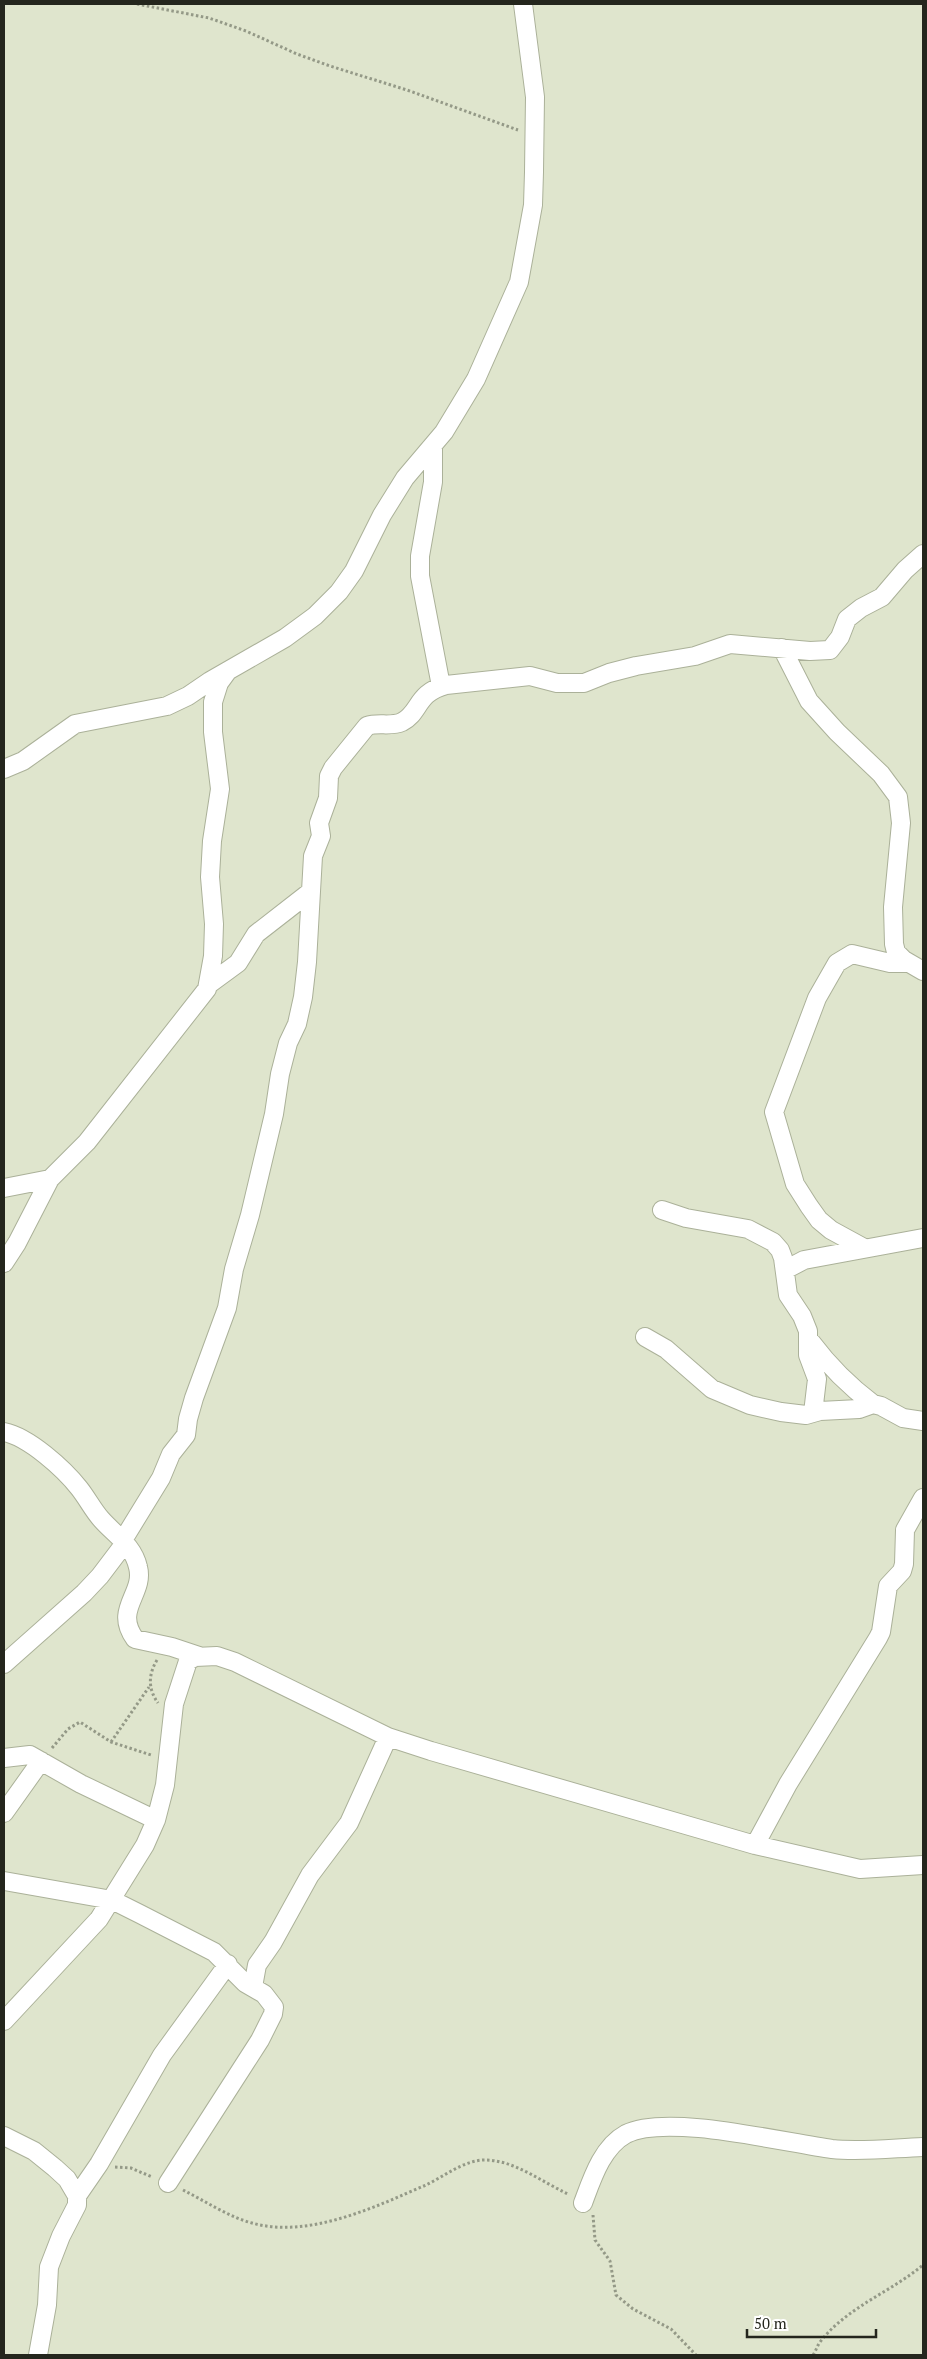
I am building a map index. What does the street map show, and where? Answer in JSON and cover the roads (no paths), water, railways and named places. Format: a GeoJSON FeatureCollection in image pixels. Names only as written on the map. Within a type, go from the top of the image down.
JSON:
{"type":"FeatureCollection","features":[{"type":"Feature","properties":{"kind":"street"},"geometry":{"type":"LineString","coordinates":[[4,769],[23,760],[75,724],[167,706],[188,696],[285,638],[315,616],[334,597],[354,571],[382,515],[405,478],[444,432],[476,379],[519,282],[533,205],[535,136],[535,97],[523,4]]}},
{"type":"Feature","properties":{"kind":"street"},"geometry":{"type":"LineString","coordinates":[[433,446],[433,482],[421,546],[420,576],[441,686]]}},
{"type":"Feature","properties":{"kind":"street"},"geometry":{"type":"LineString","coordinates":[[4,1664],[84,1593],[100,1576],[124,1541],[161,1478],[171,1454],[186,1435],[194,1398],[227,1308],[234,1269],[250,1215],[274,1114],[280,1074],[288,1043],[297,1024],[303,997],[307,962],[313,856],[322,836],[319,823],[326,805],[330,776],[333,768],[367,726],[401,722],[406,719],[425,695],[441,686],[530,676],[571,685],[584,683],[609,673],[636,666],[695,656],[730,644],[810,651],[830,650],[840,637],[847,619],[860,608],[882,597],[905,570],[923,554]]}},
{"type":"Feature","properties":{"kind":"street"},"geometry":{"type":"LineString","coordinates":[[782,648],[809,701],[837,732],[881,774],[898,797],[901,823],[892,934],[896,952],[916,967]]}},
{"type":"Feature","properties":{"kind":"street"},"geometry":{"type":"LineString","coordinates":[[208,984],[213,956],[214,924],[210,877],[212,841],[220,789],[213,732],[213,702],[219,683],[227,671]]}},
{"type":"Feature","properties":{"kind":"street"},"geometry":{"type":"LineString","coordinates":[[4,1262],[18,1242],[50,1179],[87,1142],[208,984],[238,963],[256,934],[310,892]]}},
{"type":"Feature","properties":{"kind":"street"},"geometry":{"type":"LineString","coordinates":[[864,1248],[831,1230],[819,1220],[800,1193],[774,1119],[774,1106],[793,1064],[817,998],[837,963],[852,954],[916,967]]}},
{"type":"Feature","properties":{"kind":"street"},"geometry":{"type":"LineString","coordinates":[[4,1188],[50,1179]]}},
{"type":"Feature","properties":{"kind":"street"},"geometry":{"type":"LineString","coordinates":[[662,1210],[686,1218],[735,1225],[759,1234],[773,1242],[780,1250],[788,1295],[805,1322],[808,1338],[808,1355],[817,1379],[813,1413]]}},
{"type":"Feature","properties":{"kind":"street"},"geometry":{"type":"LineString","coordinates":[[785,1270],[804,1260],[923,1238]]}},
{"type":"Feature","properties":{"kind":"street"},"geometry":{"type":"LineString","coordinates":[[646,1337],[666,1350],[712,1389],[764,1409],[797,1415],[859,1409],[873,1404]]}},
{"type":"Feature","properties":{"kind":"street"},"geometry":{"type":"LineString","coordinates":[[808,1338],[840,1376],[873,1404],[881,1406],[903,1418],[923,1421]]}},
{"type":"Feature","properties":{"kind":"street"},"geometry":{"type":"LineString","coordinates":[[4,1432],[25,1440],[67,1474],[102,1520],[124,1541],[134,1555],[139,1570],[139,1578],[126,1616],[128,1627],[135,1639],[168,1646],[199,1656],[217,1656],[235,1662],[388,1737],[755,1845],[860,1869],[923,1865]]}},
{"type":"Feature","properties":{"kind":"street"},"geometry":{"type":"LineString","coordinates":[[755,1845],[788,1784],[881,1632],[888,1586],[902,1571],[904,1564],[905,1530],[923,1498]]}},
{"type":"Feature","properties":{"kind":"street"},"geometry":{"type":"LineString","coordinates":[[4,2022],[99,1919],[145,1846],[156,1820],[165,1785],[172,1717],[181,1677],[188,1661],[199,1656]]}},
{"type":"Feature","properties":{"kind":"street"},"geometry":{"type":"LineString","coordinates":[[252,1987],[257,1965],[273,1942],[310,1875],[349,1823],[388,1737]]}},
{"type":"Feature","properties":{"kind":"street"},"geometry":{"type":"LineString","coordinates":[[4,1758],[30,1755],[81,1784],[156,1820]]}},
{"type":"Feature","properties":{"kind":"street"},"geometry":{"type":"LineString","coordinates":[[4,1813],[41,1760]]}},
{"type":"Feature","properties":{"kind":"street"},"geometry":{"type":"LineString","coordinates":[[4,1881],[112,1900],[214,1952],[245,1982],[269,1998],[274,2007],[273,2014],[260,2040],[168,2183]]}},
{"type":"Feature","properties":{"kind":"street"},"geometry":{"type":"LineString","coordinates":[[77,2196],[99,2164],[162,2055],[230,1967],[257,1965]]}},
{"type":"Feature","properties":{"kind":"street"},"geometry":{"type":"LineString","coordinates":[[583,2203],[600,2162],[610,2148],[628,2133],[640,2130],[662,2128],[714,2129],[835,2149],[923,2147]]}},
{"type":"Feature","properties":{"kind":"street"},"geometry":{"type":"LineString","coordinates":[[4,2136],[34,2151],[55,2168],[67,2179],[77,2196],[77,2205],[61,2236],[49,2266],[47,2305],[38,2355]]}}]}
